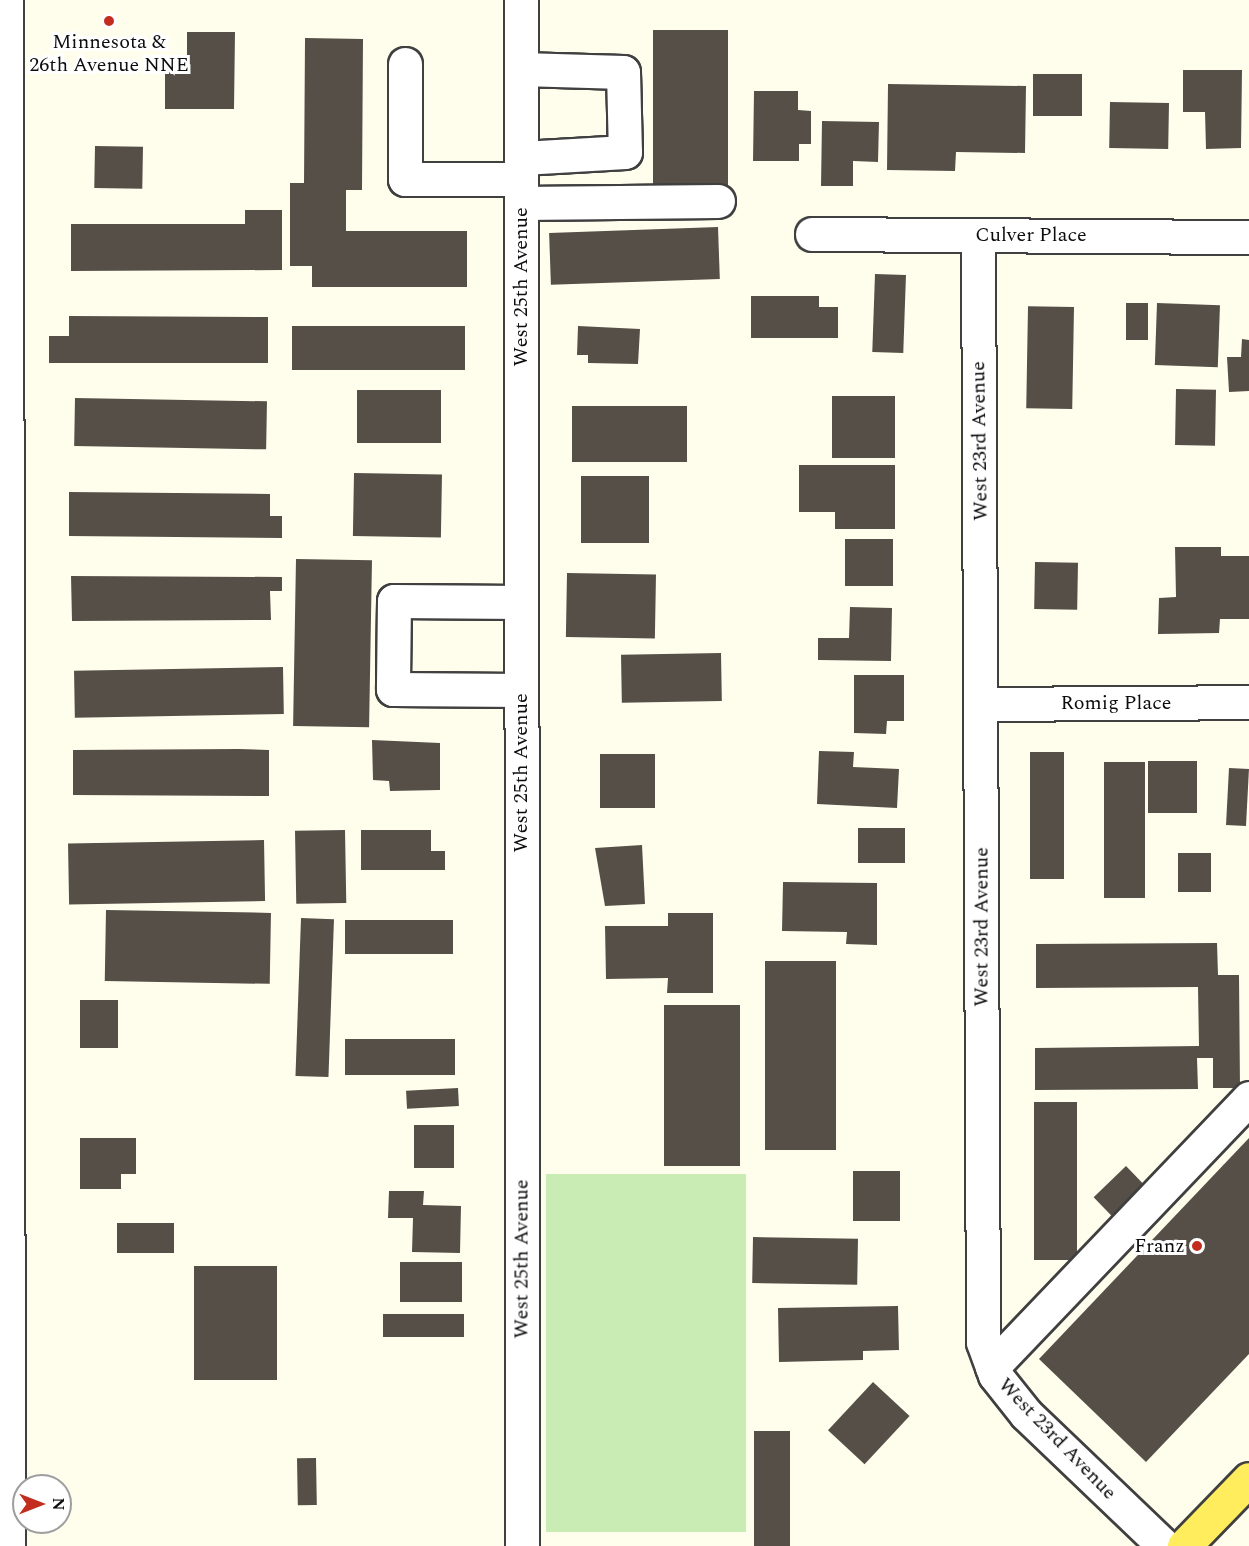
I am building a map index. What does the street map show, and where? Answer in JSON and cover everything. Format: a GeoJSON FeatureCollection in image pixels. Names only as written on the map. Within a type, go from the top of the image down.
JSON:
{"type":"FeatureCollection","features":[{"type":"Feature","properties":{"kind":"main road"},"geometry":{"type":"LineString","coordinates":[[1184,1546],[1249,1479]]}},
{"type":"Feature","properties":{"kind":"street"},"geometry":{"type":"LineString","coordinates":[[6,0],[3,99],[8,1546]]}},
{"type":"Feature","properties":{"kind":"street","name":"West 25th Avenue"},"geometry":{"type":"LineString","coordinates":[[521,0],[522,1546]]}},
{"type":"Feature","properties":{"kind":"street"},"geometry":{"type":"LineString","coordinates":[[405,64],[405,179],[521,180],[718,201]]}},
{"type":"Feature","properties":{"kind":"street"},"geometry":{"type":"LineString","coordinates":[[521,69],[623,72],[625,152],[521,180]]}},
{"type":"Feature","properties":{"kind":"street","name":"Culver Place"},"geometry":{"type":"LineString","coordinates":[[812,234],[1249,237]]}},
{"type":"Feature","properties":{"kind":"street","name":"West 23rd Avenue"},"geometry":{"type":"LineString","coordinates":[[978,235],[983,704],[979,1285],[983,1342],[992,1367],[1026,1414],[1164,1546]]}},
{"type":"Feature","properties":{"kind":"street"},"geometry":{"type":"LineString","coordinates":[[521,602],[393,601],[393,690],[521,690]]}},
{"type":"Feature","properties":{"kind":"street","name":"Romig Place"},"geometry":{"type":"LineString","coordinates":[[983,704],[1249,702]]}},
{"type":"Feature","properties":{"kind":"street"},"geometry":{"type":"LineString","coordinates":[[992,1367],[1249,1098]]}},
{"type":"Feature","properties":{"kind":"green space"},"geometry":{"type":"Polygon","coordinates":[[[546,1174],[746,1174],[746,1532],[546,1532],[546,1174]]]}},
{"type":"Feature","properties":{"kind":"building"},"geometry":{"type":"Polygon","coordinates":[[[653,30],[728,30],[728,192],[653,192],[653,30]]]}},
{"type":"Feature","properties":{"kind":"building"},"geometry":{"type":"Polygon","coordinates":[[[187,32],[235,32],[234,109],[165,109],[165,65],[187,65],[187,32]]]}},
{"type":"Feature","properties":{"kind":"building"},"geometry":{"type":"Polygon","coordinates":[[[305,38],[363,39],[362,190],[346,190],[346,231],[467,231],[467,287],[312,287],[312,266],[290,266],[290,183],[304,183],[305,38]]]}},
{"type":"Feature","properties":{"kind":"building"},"geometry":{"type":"Polygon","coordinates":[[[1183,70],[1242,70],[1241,148],[1206,149],[1205,112],[1183,112],[1183,70]]]}},
{"type":"Feature","properties":{"kind":"building"},"geometry":{"type":"Polygon","coordinates":[[[1033,74],[1082,74],[1082,116],[1033,116],[1033,74]]]}},
{"type":"Feature","properties":{"kind":"building"},"geometry":{"type":"Polygon","coordinates":[[[888,84],[1026,86],[1025,153],[956,152],[955,171],[887,170],[888,84]]]}},
{"type":"Feature","properties":{"kind":"building"},"geometry":{"type":"Polygon","coordinates":[[[754,91],[798,91],[798,110],[811,111],[811,144],[799,144],[799,161],[753,161],[754,91]]]}},
{"type":"Feature","properties":{"kind":"building"},"geometry":{"type":"Polygon","coordinates":[[[1110,102],[1169,103],[1168,149],[1109,148],[1110,102]]]}},
{"type":"Feature","properties":{"kind":"building"},"geometry":{"type":"Polygon","coordinates":[[[822,121],[879,122],[878,162],[853,161],[853,186],[821,186],[822,121]]]}},
{"type":"Feature","properties":{"kind":"building"},"geometry":{"type":"Polygon","coordinates":[[[95,146],[143,147],[142,189],[94,188],[95,146]]]}},
{"type":"Feature","properties":{"kind":"building"},"geometry":{"type":"Polygon","coordinates":[[[245,210],[282,210],[282,270],[71,271],[71,224],[245,224],[245,210]]]}},
{"type":"Feature","properties":{"kind":"building"},"geometry":{"type":"Polygon","coordinates":[[[718,227],[720,279],[551,285],[549,233],[718,227]]]}},
{"type":"Feature","properties":{"kind":"building"},"geometry":{"type":"Polygon","coordinates":[[[875,274],[906,275],[903,353],[872,352],[875,274]]]}},
{"type":"Feature","properties":{"kind":"building"},"geometry":{"type":"Polygon","coordinates":[[[751,296],[819,296],[819,307],[838,307],[838,338],[751,338],[751,296]]]}},
{"type":"Feature","properties":{"kind":"building"},"geometry":{"type":"Polygon","coordinates":[[[1126,303],[1148,303],[1148,340],[1126,340],[1126,303]]]}},
{"type":"Feature","properties":{"kind":"building"},"geometry":{"type":"Polygon","coordinates":[[[1157,303],[1220,305],[1218,367],[1155,365],[1157,303]]]}},
{"type":"Feature","properties":{"kind":"building"},"geometry":{"type":"Polygon","coordinates":[[[1028,306],[1074,307],[1072,409],[1026,408],[1028,306]]]}},
{"type":"Feature","properties":{"kind":"building"},"geometry":{"type":"Polygon","coordinates":[[[69,316],[268,317],[268,363],[49,363],[49,336],[69,336],[69,316]]]}},
{"type":"Feature","properties":{"kind":"building"},"geometry":{"type":"Polygon","coordinates":[[[292,326],[465,326],[465,370],[292,370],[292,326]]]}},
{"type":"Feature","properties":{"kind":"building"},"geometry":{"type":"Polygon","coordinates":[[[578,326],[640,329],[638,364],[588,363],[588,355],[577,355],[578,326]]]}},
{"type":"Feature","properties":{"kind":"building"},"geometry":{"type":"Polygon","coordinates":[[[1242,339],[1249,340],[1249,391],[1229,392],[1227,357],[1241,357],[1242,339]]]}},
{"type":"Feature","properties":{"kind":"building"},"geometry":{"type":"Polygon","coordinates":[[[1176,389],[1216,390],[1215,446],[1175,445],[1176,389]]]}},
{"type":"Feature","properties":{"kind":"building"},"geometry":{"type":"Polygon","coordinates":[[[357,390],[441,390],[441,443],[357,443],[357,390]]]}},
{"type":"Feature","properties":{"kind":"building"},"geometry":{"type":"Polygon","coordinates":[[[832,396],[895,396],[895,458],[832,458],[832,396]]]}},
{"type":"Feature","properties":{"kind":"building"},"geometry":{"type":"Polygon","coordinates":[[[75,398],[267,401],[266,449],[74,446],[75,398]]]}},
{"type":"Feature","properties":{"kind":"building"},"geometry":{"type":"Polygon","coordinates":[[[572,406],[687,406],[687,462],[572,462],[572,406]]]}},
{"type":"Feature","properties":{"kind":"building"},"geometry":{"type":"Polygon","coordinates":[[[799,465],[895,465],[895,529],[835,529],[835,512],[799,512],[799,465]]]}},
{"type":"Feature","properties":{"kind":"building"},"geometry":{"type":"Polygon","coordinates":[[[354,473],[442,475],[441,538],[353,536],[354,473]]]}},
{"type":"Feature","properties":{"kind":"building"},"geometry":{"type":"Polygon","coordinates":[[[581,476],[649,476],[649,543],[581,543],[581,476]]]}},
{"type":"Feature","properties":{"kind":"building"},"geometry":{"type":"Polygon","coordinates":[[[69,492],[270,494],[270,516],[282,516],[282,538],[69,536],[69,492]]]}},
{"type":"Feature","properties":{"kind":"building"},"geometry":{"type":"Polygon","coordinates":[[[845,539],[893,539],[893,586],[845,586],[845,539]]]}},
{"type":"Feature","properties":{"kind":"building"},"geometry":{"type":"Polygon","coordinates":[[[1175,547],[1221,547],[1221,556],[1249,556],[1249,619],[1220,619],[1219,633],[1158,634],[1159,598],[1176,597],[1175,547]]]}},
{"type":"Feature","properties":{"kind":"building"},"geometry":{"type":"Polygon","coordinates":[[[296,559],[372,560],[369,727],[293,726],[296,559]]]}},
{"type":"Feature","properties":{"kind":"building"},"geometry":{"type":"Polygon","coordinates":[[[1035,562],[1078,563],[1077,610],[1034,609],[1035,562]]]}},
{"type":"Feature","properties":{"kind":"building"},"geometry":{"type":"Polygon","coordinates":[[[567,573],[656,575],[655,639],[566,637],[567,573]]]}},
{"type":"Feature","properties":{"kind":"building"},"geometry":{"type":"Polygon","coordinates":[[[71,576],[282,577],[282,591],[270,591],[271,620],[72,621],[71,576]]]}},
{"type":"Feature","properties":{"kind":"building"},"geometry":{"type":"Polygon","coordinates":[[[850,607],[892,608],[891,661],[818,660],[818,638],[849,638],[850,607]]]}},
{"type":"Feature","properties":{"kind":"building"},"geometry":{"type":"Polygon","coordinates":[[[721,653],[722,701],[622,703],[621,655],[721,653]]]}},
{"type":"Feature","properties":{"kind":"building"},"geometry":{"type":"Polygon","coordinates":[[[283,667],[284,714],[75,718],[74,671],[283,667]]]}},
{"type":"Feature","properties":{"kind":"building"},"geometry":{"type":"Polygon","coordinates":[[[854,675],[904,675],[904,721],[887,721],[886,734],[854,733],[854,675]]]}},
{"type":"Feature","properties":{"kind":"building"},"geometry":{"type":"Polygon","coordinates":[[[372,740],[440,743],[440,790],[390,791],[389,781],[373,780],[372,740]]]}},
{"type":"Feature","properties":{"kind":"building"},"geometry":{"type":"Polygon","coordinates":[[[73,750],[269,750],[269,796],[73,795],[73,750]]]}},
{"type":"Feature","properties":{"kind":"building"},"geometry":{"type":"Polygon","coordinates":[[[819,751],[854,752],[853,767],[899,769],[897,808],[817,804],[819,751]]]}},
{"type":"Feature","properties":{"kind":"building"},"geometry":{"type":"Polygon","coordinates":[[[1030,752],[1064,752],[1064,879],[1030,879],[1030,752]]]}},
{"type":"Feature","properties":{"kind":"building"},"geometry":{"type":"Polygon","coordinates":[[[600,754],[655,754],[655,808],[600,808],[600,754]]]}},
{"type":"Feature","properties":{"kind":"building"},"geometry":{"type":"Polygon","coordinates":[[[1148,761],[1197,761],[1197,813],[1148,813],[1148,761]]]}},
{"type":"Feature","properties":{"kind":"building"},"geometry":{"type":"Polygon","coordinates":[[[1104,762],[1145,762],[1145,898],[1104,898],[1104,762]]]}},
{"type":"Feature","properties":{"kind":"building"},"geometry":{"type":"Polygon","coordinates":[[[1229,768],[1249,769],[1246,826],[1226,825],[1229,768]]]}},
{"type":"Feature","properties":{"kind":"building"},"geometry":{"type":"Polygon","coordinates":[[[858,828],[905,828],[905,863],[858,863],[858,828]]]}},
{"type":"Feature","properties":{"kind":"building"},"geometry":{"type":"Polygon","coordinates":[[[345,830],[346,903],[296,904],[295,831],[345,830]]]}},
{"type":"Feature","properties":{"kind":"building"},"geometry":{"type":"Polygon","coordinates":[[[361,830],[431,830],[431,851],[445,851],[445,870],[361,870],[361,830]]]}},
{"type":"Feature","properties":{"kind":"building"},"geometry":{"type":"Polygon","coordinates":[[[264,840],[265,901],[69,904],[68,843],[264,840]]]}},
{"type":"Feature","properties":{"kind":"building"},"geometry":{"type":"Polygon","coordinates":[[[642,845],[645,904],[605,906],[595,848],[642,845]]]}},
{"type":"Feature","properties":{"kind":"building"},"geometry":{"type":"Polygon","coordinates":[[[1178,853],[1211,853],[1211,892],[1178,892],[1178,853]]]}},
{"type":"Feature","properties":{"kind":"building"},"geometry":{"type":"Polygon","coordinates":[[[783,882],[877,883],[877,945],[846,944],[847,932],[782,931],[783,882]]]}},
{"type":"Feature","properties":{"kind":"building"},"geometry":{"type":"Polygon","coordinates":[[[106,910],[271,913],[270,984],[105,981],[106,910]]]}},
{"type":"Feature","properties":{"kind":"building"},"geometry":{"type":"Polygon","coordinates":[[[668,913],[713,913],[713,993],[667,993],[668,978],[606,979],[605,926],[668,926],[668,913]]]}},
{"type":"Feature","properties":{"kind":"building"},"geometry":{"type":"Polygon","coordinates":[[[301,918],[334,919],[328,1077],[295,1076],[301,918]]]}},
{"type":"Feature","properties":{"kind":"building"},"geometry":{"type":"Polygon","coordinates":[[[345,920],[453,920],[453,954],[345,954],[345,920]]]}},
{"type":"Feature","properties":{"kind":"building"},"geometry":{"type":"Polygon","coordinates":[[[1217,943],[1218,975],[1239,975],[1240,1088],[1213,1088],[1213,1058],[1197,1058],[1198,1089],[1035,1090],[1035,1048],[1199,1046],[1198,987],[1036,988],[1036,944],[1217,943]]]}},
{"type":"Feature","properties":{"kind":"building"},"geometry":{"type":"Polygon","coordinates":[[[765,961],[836,961],[836,1150],[765,1150],[765,961]]]}},
{"type":"Feature","properties":{"kind":"building"},"geometry":{"type":"Polygon","coordinates":[[[80,1000],[118,1000],[118,1048],[80,1048],[80,1000]]]}},
{"type":"Feature","properties":{"kind":"building"},"geometry":{"type":"Polygon","coordinates":[[[664,1005],[740,1005],[740,1166],[664,1166],[664,1005]]]}},
{"type":"Feature","properties":{"kind":"building"},"geometry":{"type":"Polygon","coordinates":[[[345,1039],[455,1039],[455,1075],[345,1075],[345,1039]]]}},
{"type":"Feature","properties":{"kind":"building"},"geometry":{"type":"Polygon","coordinates":[[[458,1088],[459,1106],[407,1109],[406,1091],[458,1088]]]}},
{"type":"Feature","properties":{"kind":"building"},"geometry":{"type":"Polygon","coordinates":[[[1034,1102],[1077,1102],[1077,1260],[1034,1260],[1034,1102]]]}},
{"type":"Feature","properties":{"kind":"building"},"geometry":{"type":"Polygon","coordinates":[[[414,1125],[454,1125],[454,1168],[414,1168],[414,1125]]]}},
{"type":"Feature","properties":{"kind":"building"},"geometry":{"type":"Polygon","coordinates":[[[80,1138],[136,1138],[136,1174],[121,1174],[121,1189],[80,1189],[80,1138]]]}},
{"type":"Feature","properties":{"kind":"building","name":"Franz"},"geometry":{"type":"Polygon","coordinates":[[[1249,1138],[1249,1354],[1146,1462],[1039,1359],[1249,1138]]]}},
{"type":"Feature","properties":{"kind":"building"},"geometry":{"type":"Polygon","coordinates":[[[1126,1166],[1148,1189],[1116,1220],[1094,1197],[1126,1166]]]}},
{"type":"Feature","properties":{"kind":"building"},"geometry":{"type":"Polygon","coordinates":[[[853,1171],[900,1171],[900,1221],[853,1221],[853,1171]]]}},
{"type":"Feature","properties":{"kind":"building"},"geometry":{"type":"Polygon","coordinates":[[[389,1191],[424,1191],[423,1205],[461,1206],[460,1253],[412,1252],[413,1218],[388,1218],[389,1191]]]}},
{"type":"Feature","properties":{"kind":"building"},"geometry":{"type":"Polygon","coordinates":[[[117,1223],[174,1223],[174,1253],[117,1253],[117,1223]]]}},
{"type":"Feature","properties":{"kind":"building"},"geometry":{"type":"Polygon","coordinates":[[[753,1237],[858,1239],[857,1285],[752,1283],[753,1237]]]}},
{"type":"Feature","properties":{"kind":"building"},"geometry":{"type":"Polygon","coordinates":[[[400,1262],[462,1262],[462,1302],[400,1302],[400,1262]]]}},
{"type":"Feature","properties":{"kind":"building"},"geometry":{"type":"Polygon","coordinates":[[[194,1266],[277,1266],[277,1380],[194,1380],[194,1266]]]}},
{"type":"Feature","properties":{"kind":"building"},"geometry":{"type":"Polygon","coordinates":[[[898,1306],[899,1350],[863,1351],[863,1360],[779,1362],[778,1308],[898,1306]]]}},
{"type":"Feature","properties":{"kind":"building"},"geometry":{"type":"Polygon","coordinates":[[[383,1314],[464,1314],[464,1337],[383,1337],[383,1314]]]}},
{"type":"Feature","properties":{"kind":"building"},"geometry":{"type":"Polygon","coordinates":[[[873,1382],[910,1416],[865,1464],[828,1430],[873,1382]]]}},
{"type":"Feature","properties":{"kind":"building"},"geometry":{"type":"Polygon","coordinates":[[[754,1431],[790,1431],[790,1546],[754,1546],[754,1431]]]}},
{"type":"Feature","properties":{"kind":"building"},"geometry":{"type":"Polygon","coordinates":[[[297,1458],[316,1458],[317,1505],[298,1505],[297,1458]]]}},
{"type":"Feature","properties":{"kind":"place","name":"Minnesota & 26th Avenue NNE"},"geometry":{"type":"Point","coordinates":[109,21]}},
{"type":"Feature","properties":{"kind":"place","name":"Franz"},"geometry":{"type":"Point","coordinates":[1197,1246]}}]}
